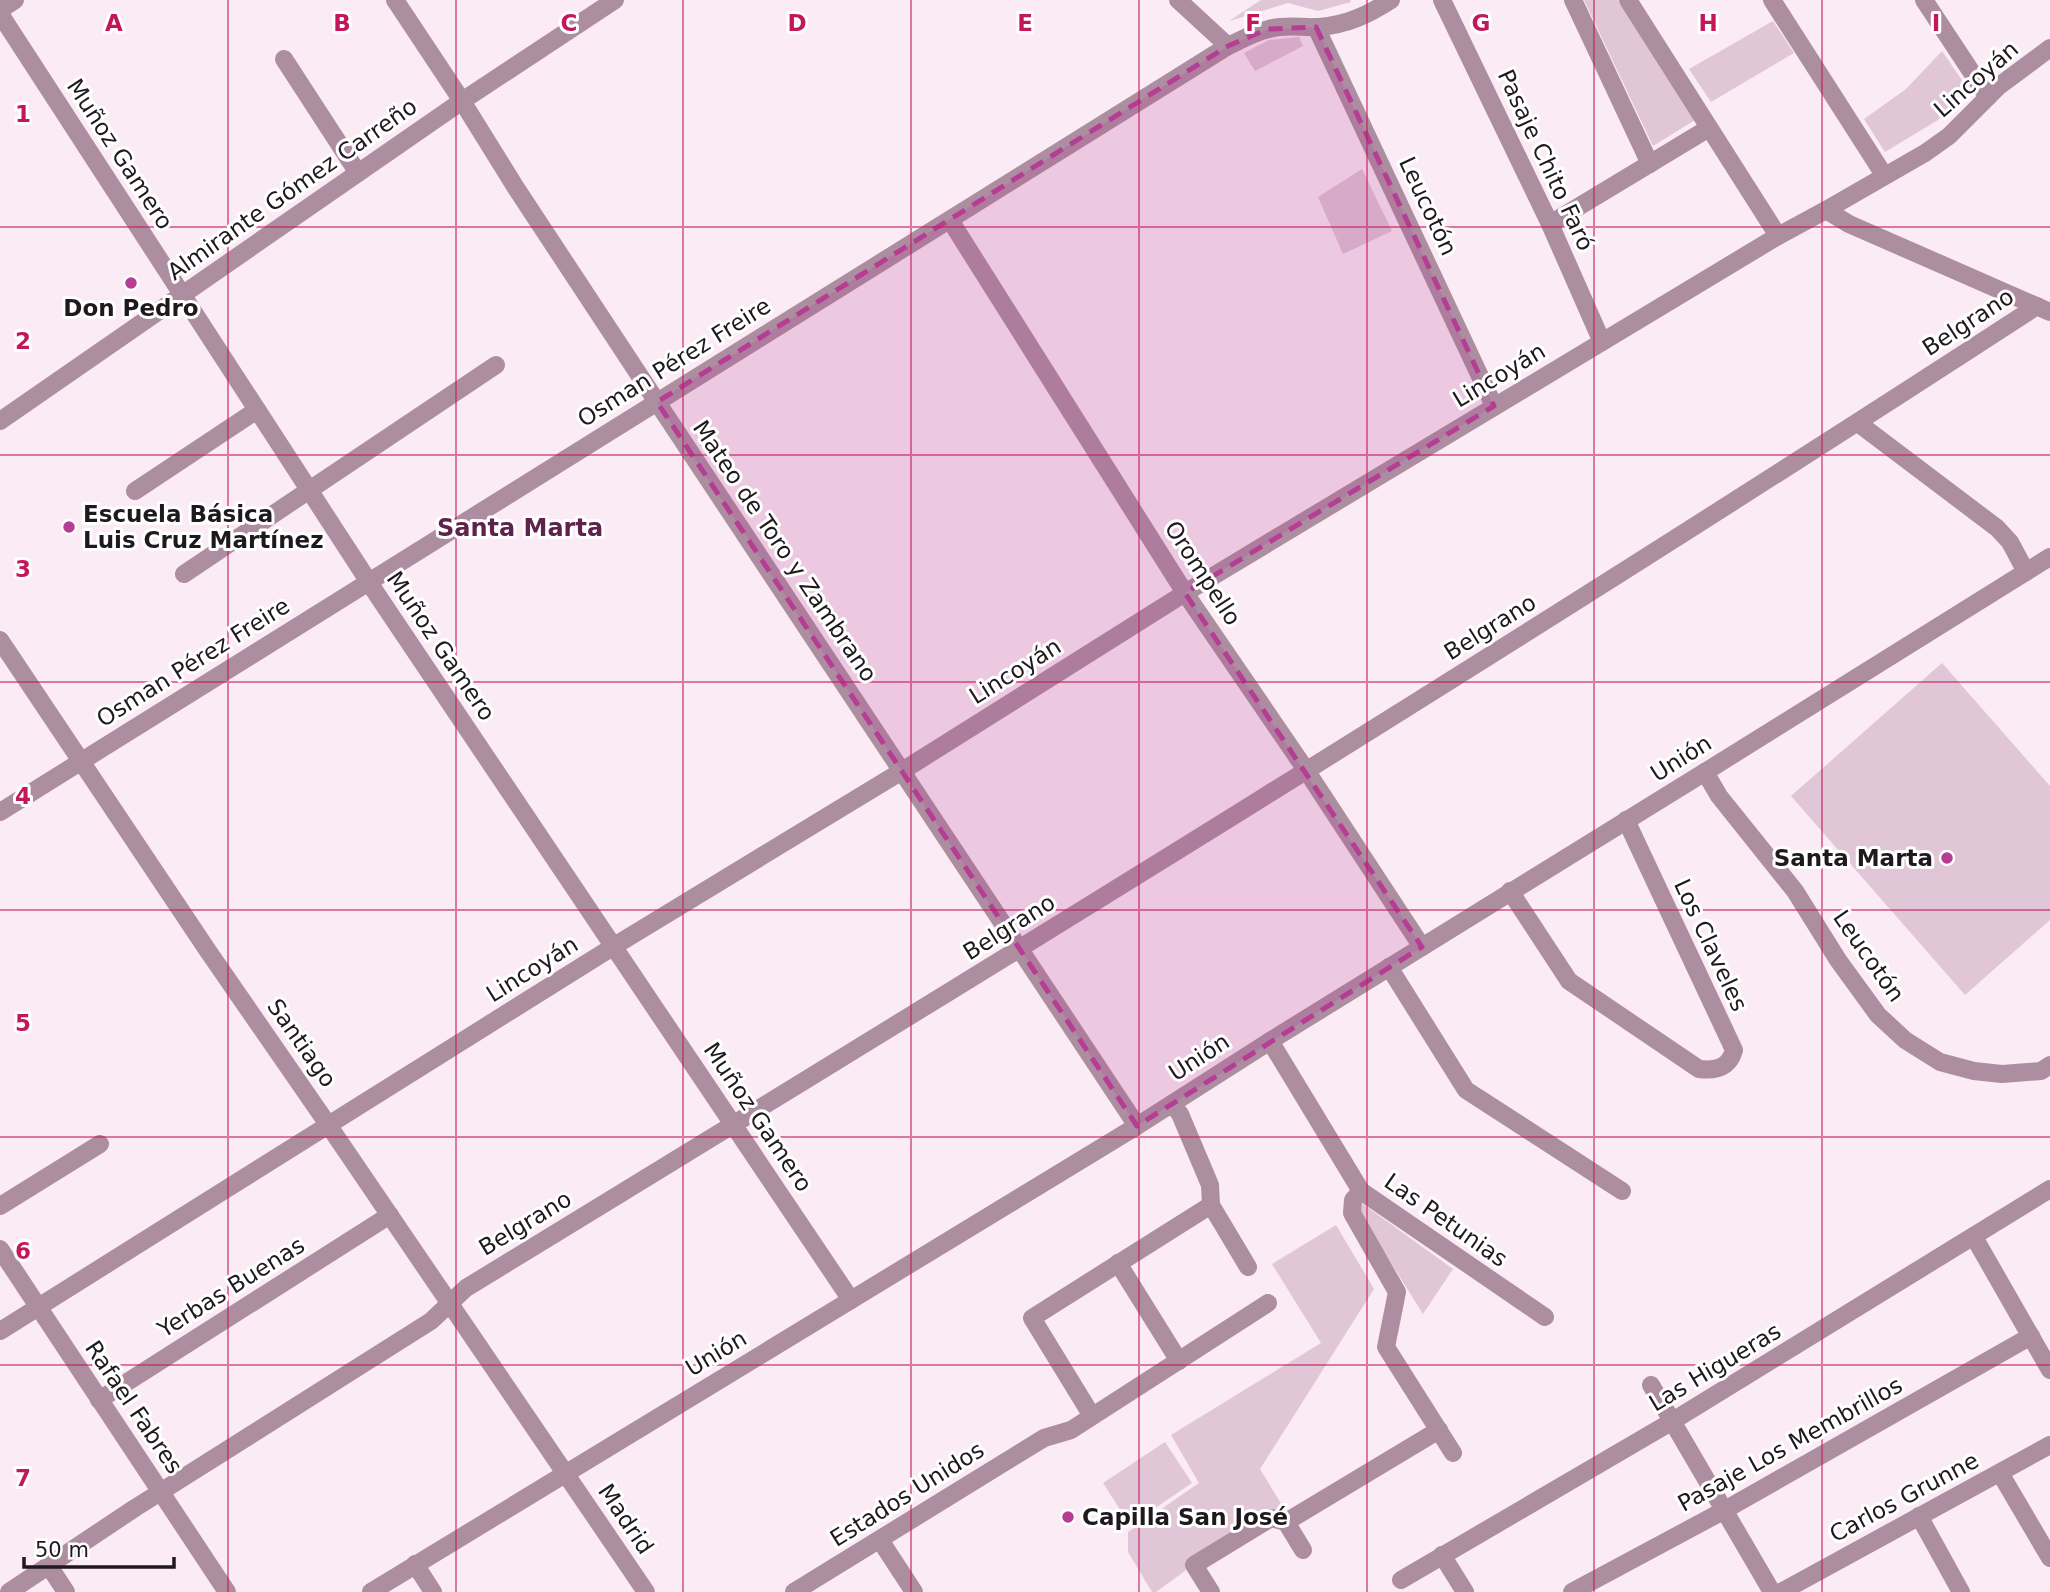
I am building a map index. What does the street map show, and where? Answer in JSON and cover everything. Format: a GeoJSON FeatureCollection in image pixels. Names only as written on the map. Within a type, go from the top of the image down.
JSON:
{"type":"FeatureCollection","features":[{"type":"Feature","properties":{"kind":"street"},"geometry":{"type":"LineString","coordinates":[[0,12],[15,0]]}},
{"type":"Feature","properties":{"kind":"street","name":"Mateo de Toro y Zambrano"},"geometry":{"type":"LineString","coordinates":[[395,0],[657,402],[1137,1126]]}},
{"type":"Feature","properties":{"kind":"street","name":"Almirante Gómez Carreño"},"geometry":{"type":"LineString","coordinates":[[0,421],[462,101],[615,0]]}},
{"type":"Feature","properties":{"kind":"street"},"geometry":{"type":"LineString","coordinates":[[1178,0],[1228,46]]}},
{"type":"Feature","properties":{"kind":"street","name":"Osman Pérez Freire"},"geometry":{"type":"LineString","coordinates":[[0,812],[1228,46],[1268,29],[1290,25],[1316,27],[1357,19],[1391,0]]}},
{"type":"Feature","properties":{"kind":"street","name":"Pasaje Chito Faró"},"geometry":{"type":"LineString","coordinates":[[1442,0],[1550,224],[1602,342]]}},
{"type":"Feature","properties":{"kind":"street"},"geometry":{"type":"LineString","coordinates":[[1573,0],[1650,164]]}},
{"type":"Feature","properties":{"kind":"street"},"geometry":{"type":"LineString","coordinates":[[1628,0],[1778,236]]}},
{"type":"Feature","properties":{"kind":"street"},"geometry":{"type":"LineString","coordinates":[[1772,0],[1884,175]]}},
{"type":"Feature","properties":{"kind":"street"},"geometry":{"type":"LineString","coordinates":[[1924,0],[1987,97]]}},
{"type":"Feature","properties":{"kind":"street","name":"Muñoz Gamero"},"geometry":{"type":"LineString","coordinates":[[0,12],[369,582],[851,1300]]}},
{"type":"Feature","properties":{"kind":"street","name":"Leucotón"},"geometry":{"type":"LineString","coordinates":[[1316,27],[1494,406]]}},
{"type":"Feature","properties":{"kind":"street","name":"Lincoyán"},"geometry":{"type":"LineString","coordinates":[[0,1331],[614,946],[902,771],[1185,593],[1778,236],[1925,153],[1949,136],[1987,97],[2025,65],[2050,48]]}},
{"type":"Feature","properties":{"kind":"street"},"geometry":{"type":"LineString","coordinates":[[284,59],[358,173]]}},
{"type":"Feature","properties":{"kind":"street"},"geometry":{"type":"LineString","coordinates":[[1550,224],[1709,128]]}},
{"type":"Feature","properties":{"kind":"street"},"geometry":{"type":"LineString","coordinates":[[1826,210],[1849,224],[2044,309]]}},
{"type":"Feature","properties":{"kind":"street","name":"Orompello"},"geometry":{"type":"LineString","coordinates":[[950,220],[1185,593],[1422,947]]}},
{"type":"Feature","properties":{"kind":"street","name":"Belgrano"},"geometry":{"type":"LineString","coordinates":[[9,1592],[162,1491],[431,1321],[466,1288],[1020,949],[2044,309]]}},
{"type":"Feature","properties":{"kind":"street"},"geometry":{"type":"LineString","coordinates":[[184,574],[496,365]]}},
{"type":"Feature","properties":{"kind":"street"},"geometry":{"type":"LineString","coordinates":[[135,491],[257,410]]}},
{"type":"Feature","properties":{"kind":"street"},"geometry":{"type":"LineString","coordinates":[[1858,423],[1997,528],[2010,542],[2026,572]]}},
{"type":"Feature","properties":{"kind":"street","name":"Unión"},"geometry":{"type":"LineString","coordinates":[[371,1592],[1137,1126],[1510,891],[2050,558]]}},
{"type":"Feature","properties":{"kind":"street","name":"Santiago"},"geometry":{"type":"LineString","coordinates":[[0,640],[208,951],[566,1473]]}},
{"type":"Feature","properties":{"kind":"street","name":"Leucotón"},"geometry":{"type":"LineString","coordinates":[[1705,772],[1719,796],[1796,891],[1838,960],[1878,1015],[1905,1040],[1940,1062],[1974,1071],[2002,1074],[2041,1070],[2050,1065]]}},
{"type":"Feature","properties":{"kind":"street","name":"Los Claveles"},"geometry":{"type":"LineString","coordinates":[[1510,891],[1569,981],[1699,1069],[1713,1070],[1723,1066],[1731,1059],[1734,1050],[1626,820]]}},
{"type":"Feature","properties":{"kind":"street"},"geometry":{"type":"LineString","coordinates":[[1389,967],[1466,1090],[1622,1191]]}},
{"type":"Feature","properties":{"kind":"street","name":"Las Petunias"},"geometry":{"type":"LineString","coordinates":[[1270,1041],[1361,1191],[1545,1317]]}},
{"type":"Feature","properties":{"kind":"street"},"geometry":{"type":"LineString","coordinates":[[1172,1104],[1180,1114],[1210,1185],[1211,1205],[1248,1267]]}},
{"type":"Feature","properties":{"kind":"street"},"geometry":{"type":"LineString","coordinates":[[0,1206],[100,1144]]}},
{"type":"Feature","properties":{"kind":"street","name":"Las Higueras"},"geometry":{"type":"LineString","coordinates":[[1401,1580],[1671,1422],[2050,1189]]}},
{"type":"Feature","properties":{"kind":"street"},"geometry":{"type":"LineString","coordinates":[[1361,1191],[1353,1200],[1352,1213],[1397,1292],[1386,1347],[1453,1454]]}},
{"type":"Feature","properties":{"kind":"street"},"geometry":{"type":"LineString","coordinates":[[1092,1416],[1032,1318],[1211,1205]]}},
{"type":"Feature","properties":{"kind":"street","name":"Yerbas Buenas"},"geometry":{"type":"LineString","coordinates":[[99,1400],[390,1215]]}},
{"type":"Feature","properties":{"kind":"street"},"geometry":{"type":"LineString","coordinates":[[1974,1237],[2050,1370]]}},
{"type":"Feature","properties":{"kind":"street","name":"Rafael Fabres"},"geometry":{"type":"LineString","coordinates":[[0,1249],[227,1592]]}},
{"type":"Feature","properties":{"kind":"street"},"geometry":{"type":"LineString","coordinates":[[1118,1263],[1179,1361]]}},
{"type":"Feature","properties":{"kind":"street","name":"Estados Unidos"},"geometry":{"type":"LineString","coordinates":[[794,1592],[1044,1438],[1070,1430],[1268,1303]]}},
{"type":"Feature","properties":{"kind":"street","name":"Pasaje Los Membrillos"},"geometry":{"type":"LineString","coordinates":[[1572,1592],[1723,1511],[2031,1336]]}},
{"type":"Feature","properties":{"kind":"street"},"geometry":{"type":"LineString","coordinates":[[1651,1385],[1772,1592]]}},
{"type":"Feature","properties":{"kind":"street"},"geometry":{"type":"LineString","coordinates":[[1286,1522],[1439,1430]]}},
{"type":"Feature","properties":{"kind":"street","name":"Carlos Grunne"},"geometry":{"type":"LineString","coordinates":[[1781,1592],[2050,1445]]}},
{"type":"Feature","properties":{"kind":"street","name":"Madrid"},"geometry":{"type":"LineString","coordinates":[[566,1473],[646,1592]]}},
{"type":"Feature","properties":{"kind":"street"},"geometry":{"type":"LineString","coordinates":[[2000,1473],[2050,1558]]}},
{"type":"Feature","properties":{"kind":"street"},"geometry":{"type":"LineString","coordinates":[[1919,1516],[1961,1592]]}},
{"type":"Feature","properties":{"kind":"street"},"geometry":{"type":"LineString","coordinates":[[1211,1592],[1194,1565],[1272,1518],[1286,1522],[1303,1550]]}},
{"type":"Feature","properties":{"kind":"street"},"geometry":{"type":"LineString","coordinates":[[880,1541],[914,1592]]}},
{"type":"Feature","properties":{"kind":"street"},"geometry":{"type":"LineString","coordinates":[[1443,1555],[1465,1592]]}},
{"type":"Feature","properties":{"kind":"street"},"geometry":{"type":"LineString","coordinates":[[415,1564],[433,1592]]}},
{"type":"Feature","properties":{"kind":"street"},"geometry":{"type":"LineString","coordinates":[[49,1566],[66,1592]]}},
{"type":"Feature","properties":{"kind":"highlighted area"},"geometry":{"type":"Polygon","coordinates":[[[1316,27],[1494,406],[1185,593],[1422,947],[1137,1126],[657,402],[1228,46],[1268,29],[1316,27]]]}},
{"type":"Feature","properties":{"kind":"shaded area"},"geometry":{"type":"Polygon","coordinates":[[[1261,0],[1351,2],[1318,11],[1288,3],[1229,21],[1261,0]]]}},
{"type":"Feature","properties":{"kind":"shaded area"},"geometry":{"type":"Polygon","coordinates":[[[1584,0],[1618,0],[1695,120],[1653,146],[1584,0]]]}},
{"type":"Feature","properties":{"kind":"shaded area"},"geometry":{"type":"Polygon","coordinates":[[[1773,21],[1794,53],[1711,102],[1689,69],[1773,21]]]}},
{"type":"Feature","properties":{"kind":"shaded area"},"geometry":{"type":"Polygon","coordinates":[[[1299,37],[1303,46],[1255,71],[1244,53],[1269,40],[1299,37]]]}},
{"type":"Feature","properties":{"kind":"shaded area"},"geometry":{"type":"Polygon","coordinates":[[[1942,51],[1968,89],[1938,120],[1885,152],[1864,119],[1906,89],[1942,51]]]}},
{"type":"Feature","properties":{"kind":"shaded area"},"geometry":{"type":"Polygon","coordinates":[[[1362,169],[1392,231],[1343,254],[1318,197],[1362,169]]]}},
{"type":"Feature","properties":{"kind":"shaded area","name":"Santa Marta"},"geometry":{"type":"Polygon","coordinates":[[[1942,663],[2050,786],[2050,920],[1965,995],[1791,796],[1942,663]]]}},
{"type":"Feature","properties":{"kind":"shaded area"},"geometry":{"type":"Polygon","coordinates":[[[1363,1204],[1453,1269],[1423,1314],[1357,1208],[1363,1204]]]}},
{"type":"Feature","properties":{"kind":"shaded area"},"geometry":{"type":"Polygon","coordinates":[[[1336,1225],[1374,1289],[1260,1469],[1285,1510],[1266,1513],[1192,1558],[1185,1571],[1156,1592],[1152,1592],[1128,1552],[1128,1532],[1199,1483],[1171,1435],[1321,1343],[1272,1264],[1336,1225]]]}},
{"type":"Feature","properties":{"kind":"shaded area"},"geometry":{"type":"Polygon","coordinates":[[[1165,1442],[1192,1483],[1130,1525],[1103,1483],[1165,1442]]]}},
{"type":"Feature","properties":{"kind":"place","name":"Don Pedro"},"geometry":{"type":"Point","coordinates":[131,283]}},
{"type":"Feature","properties":{"kind":"place","name":"Escuela Básica Luis Cruz Martínez"},"geometry":{"type":"Point","coordinates":[69,527]}},
{"type":"Feature","properties":{"kind":"place","name":"Santa Marta"},"geometry":{"type":"Point","coordinates":[1947,858]}},
{"type":"Feature","properties":{"kind":"place","name":"Capilla San José"},"geometry":{"type":"Point","coordinates":[1068,1517]}},
{"type":"Feature","properties":{"kind":"district","name":"Santa Marta"},"geometry":{"type":"Point","coordinates":[520,528]}}]}
